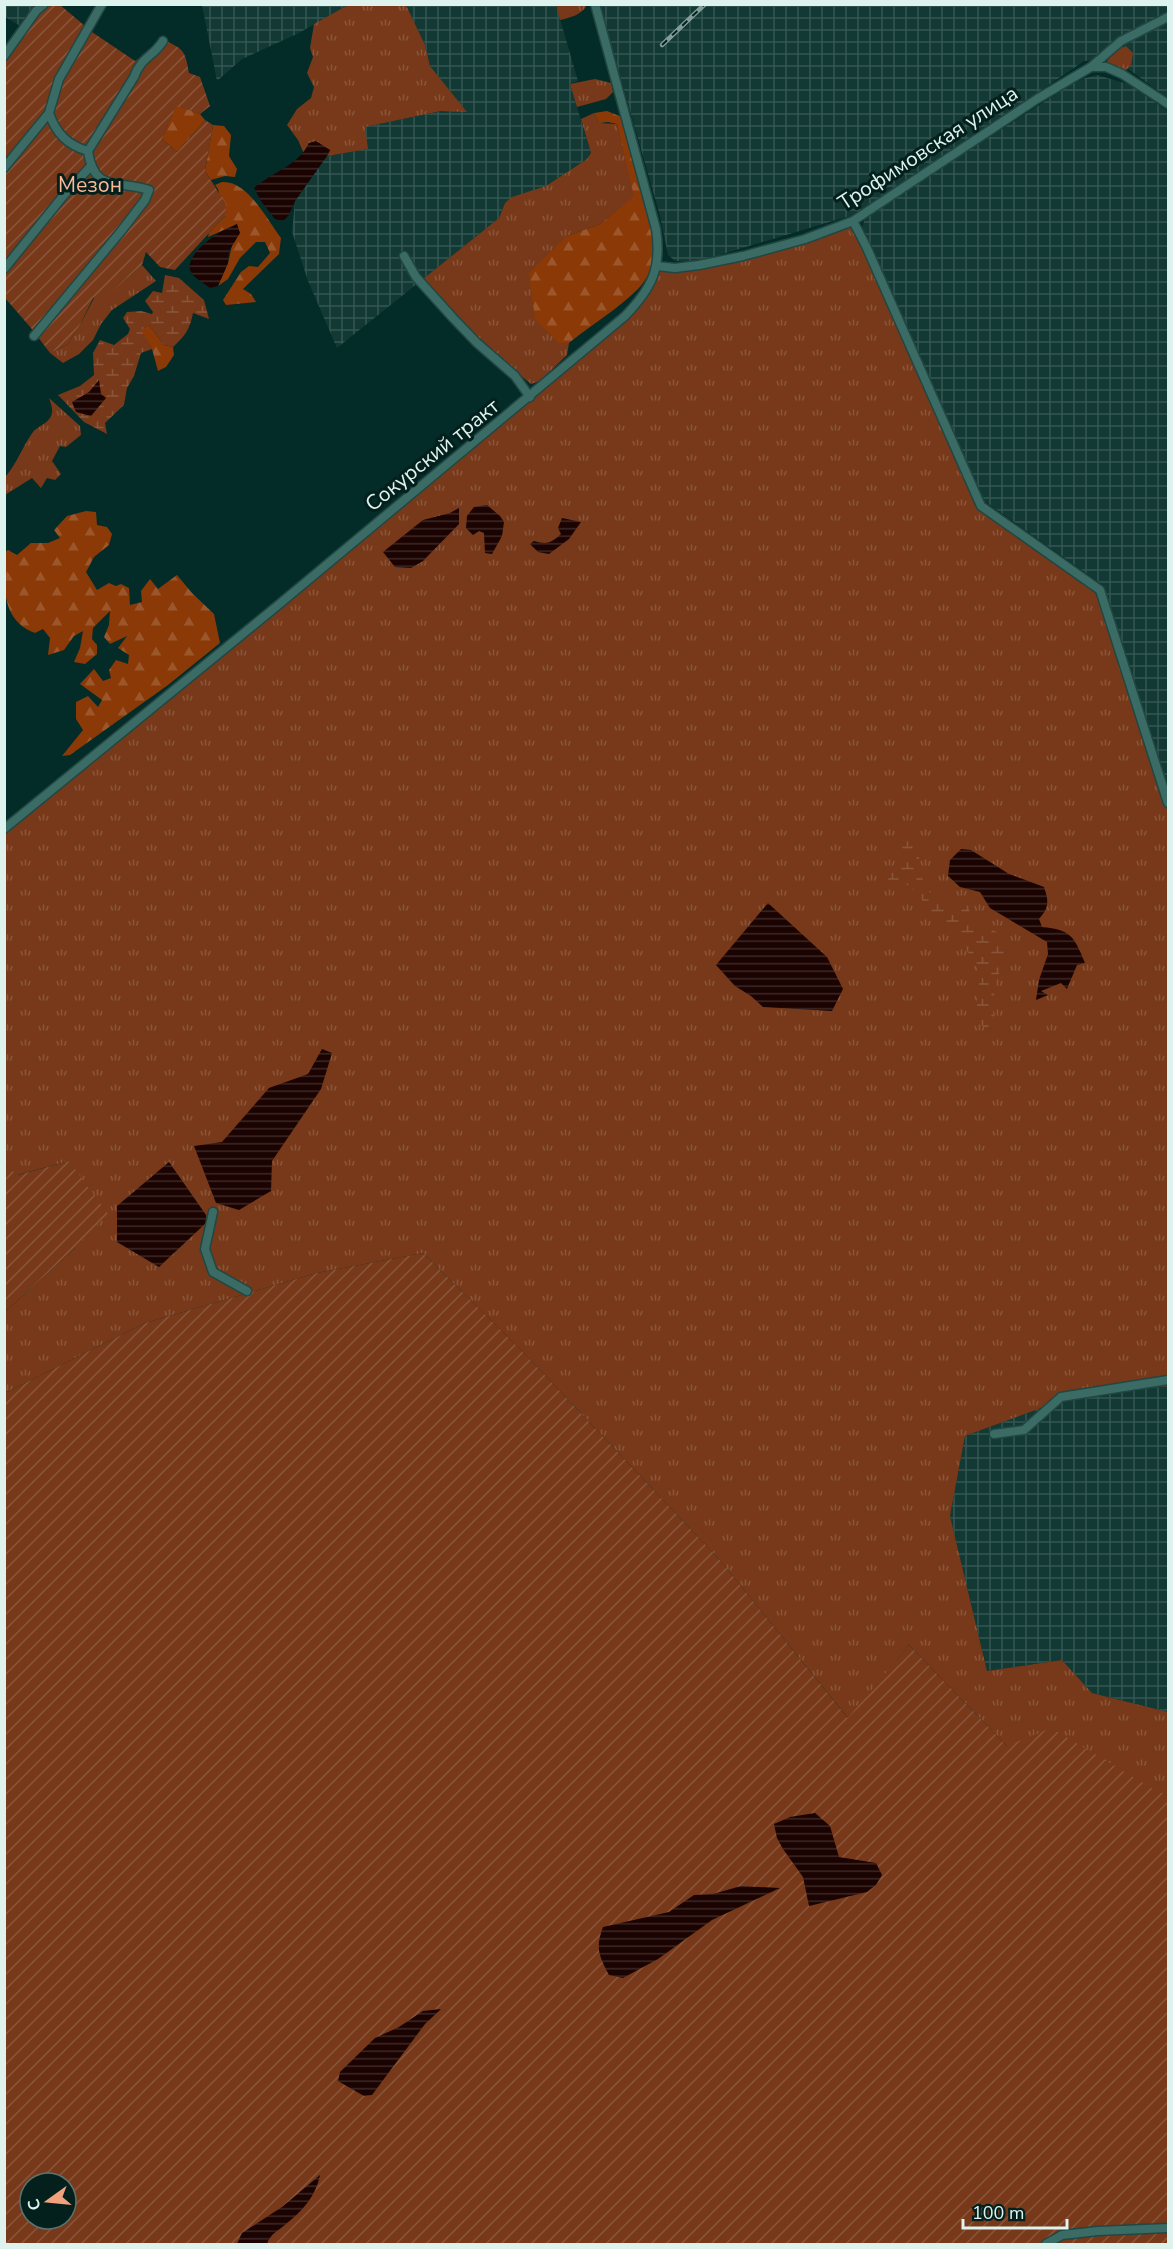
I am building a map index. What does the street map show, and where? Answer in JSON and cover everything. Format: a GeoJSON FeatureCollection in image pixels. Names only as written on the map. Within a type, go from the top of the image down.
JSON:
{"type":"FeatureCollection","features":[{"type":"Feature","properties":{"kind":"street"},"geometry":{"type":"LineString","coordinates":[[4,56],[36,11],[44,4]]}},
{"type":"Feature","properties":{"kind":"street"},"geometry":{"type":"LineString","coordinates":[[4,168],[49,113],[58,79],[102,4]]}},
{"type":"Feature","properties":{"kind":"street","name":"Сокурский тракт"},"geometry":{"type":"LineString","coordinates":[[4,829],[530,397],[625,316],[648,289],[657,266],[659,247],[648,194],[595,4]]}},
{"type":"Feature","properties":{"kind":"street","name":"Трофимовская улица"},"geometry":{"type":"LineString","coordinates":[[657,266],[675,268],[743,256],[805,239],[853,221],[1037,99],[1091,67],[1120,41],[1168,17]]}},
{"type":"Feature","properties":{"kind":"street"},"geometry":{"type":"LineString","coordinates":[[34,336],[145,200],[149,190],[135,185],[110,184],[99,178],[90,167],[88,151],[134,77],[139,64],[158,50],[163,41]]}},
{"type":"Feature","properties":{"kind":"street"},"geometry":{"type":"LineString","coordinates":[[1091,67],[1106,67],[1122,74],[1168,104]]}},
{"type":"Feature","properties":{"kind":"street"},"geometry":{"type":"LineString","coordinates":[[49,113],[55,129],[74,147],[88,151]]}},
{"type":"Feature","properties":{"kind":"street"},"geometry":{"type":"LineString","coordinates":[[4,269],[64,195],[90,167]]}},
{"type":"Feature","properties":{"kind":"street"},"geometry":{"type":"LineString","coordinates":[[853,221],[871,255],[981,506],[1100,590],[1168,803]]}},
{"type":"Feature","properties":{"kind":"street"},"geometry":{"type":"LineString","coordinates":[[404,256],[416,277],[476,342],[515,376],[530,397]]}},
{"type":"Feature","properties":{"kind":"street"},"geometry":{"type":"LineString","coordinates":[[213,1212],[205,1250],[213,1272],[247,1291]]}},
{"type":"Feature","properties":{"kind":"street"},"geometry":{"type":"LineString","coordinates":[[994,1434],[1024,1430],[1061,1397],[1168,1380]]}},
{"type":"Feature","properties":{"kind":"street"},"geometry":{"type":"LineString","coordinates":[[1046,2244],[1062,2235],[1098,2230],[1168,2228]]}},
{"type":"Feature","properties":{"kind":"shaded area"},"geometry":{"type":"Polygon","coordinates":[[[5,5],[36,5],[22,27],[5,17],[5,5]]]}},
{"type":"Feature","properties":{"kind":"shaded area"},"geometry":{"type":"Polygon","coordinates":[[[202,5],[348,5],[297,34],[242,59],[217,81],[202,5]]]}},
{"type":"Feature","properties":{"kind":"shaded area"},"geometry":{"type":"Polygon","coordinates":[[[406,5],[556,5],[578,81],[570,84],[591,153],[587,159],[546,186],[505,203],[499,218],[337,348],[308,281],[292,232],[295,201],[327,156],[367,149],[365,127],[441,111],[466,111],[430,66],[425,45],[406,5]]]}},
{"type":"Feature","properties":{"kind":"shaded area"},"geometry":{"type":"Polygon","coordinates":[[[600,5],[1168,5],[1168,98],[1120,63],[1109,59],[1084,61],[908,181],[853,215],[699,261],[675,261],[668,255],[660,216],[600,5]]]}},
{"type":"Feature","properties":{"kind":"shaded area"},"geometry":{"type":"Polygon","coordinates":[[[1097,75],[1128,84],[1168,111],[1168,787],[1103,585],[983,500],[862,229],[865,217],[1072,84],[1097,75]]]}},
{"type":"Feature","properties":{"kind":"shaded area"},"geometry":{"type":"Polygon","coordinates":[[[316,141],[330,150],[327,156],[295,201],[289,215],[283,221],[275,219],[254,188],[292,163],[309,143],[316,141]]]}},
{"type":"Feature","properties":{"kind":"shaded area"},"geometry":{"type":"Polygon","coordinates":[[[237,224],[240,233],[229,251],[228,263],[218,286],[210,288],[191,272],[193,256],[207,241],[237,224]]]}},
{"type":"Feature","properties":{"kind":"shaded area"},"geometry":{"type":"Polygon","coordinates":[[[99,380],[101,394],[106,398],[91,416],[76,412],[72,402],[89,392],[99,380]]]}},
{"type":"Feature","properties":{"kind":"shaded area"},"geometry":{"type":"Polygon","coordinates":[[[487,505],[504,522],[502,536],[492,554],[485,553],[484,533],[479,531],[473,535],[466,528],[467,516],[474,507],[487,505]]]}},
{"type":"Feature","properties":{"kind":"shaded area"},"geometry":{"type":"Polygon","coordinates":[[[459,508],[459,524],[423,561],[411,568],[395,567],[383,552],[423,520],[450,513],[459,508]]]}},
{"type":"Feature","properties":{"kind":"shaded area"},"geometry":{"type":"Polygon","coordinates":[[[562,518],[581,522],[569,539],[549,554],[538,552],[530,544],[534,541],[549,542],[558,537],[561,534],[558,528],[562,518]]]}},
{"type":"Feature","properties":{"kind":"shaded area"},"geometry":{"type":"Polygon","coordinates":[[[961,849],[971,850],[1009,874],[1044,887],[1047,904],[1039,919],[1042,927],[1059,930],[1070,936],[1078,946],[1085,963],[1077,965],[1067,989],[1061,983],[1041,991],[1048,995],[1036,1000],[1039,980],[1048,954],[1047,942],[990,908],[980,892],[960,887],[948,876],[950,860],[961,849]]]}},
{"type":"Feature","properties":{"kind":"shaded area"},"geometry":{"type":"Polygon","coordinates":[[[768,903],[827,957],[843,989],[832,1011],[763,1007],[735,986],[716,965],[768,903]]]}},
{"type":"Feature","properties":{"kind":"shaded area"},"geometry":{"type":"Polygon","coordinates":[[[322,1049],[332,1053],[321,1089],[272,1161],[271,1191],[239,1210],[216,1203],[194,1146],[222,1142],[269,1088],[308,1074],[322,1049]]]}},
{"type":"Feature","properties":{"kind":"shaded area"},"geometry":{"type":"Polygon","coordinates":[[[169,1162],[206,1215],[206,1223],[159,1267],[117,1242],[117,1206],[169,1162]]]}},
{"type":"Feature","properties":{"kind":"shaded area"},"geometry":{"type":"Polygon","coordinates":[[[1168,1386],[1168,1712],[1092,1693],[1062,1660],[987,1671],[950,1516],[965,1436],[1071,1397],[1168,1386]]]}},
{"type":"Feature","properties":{"kind":"shaded area"},"geometry":{"type":"Polygon","coordinates":[[[815,1813],[830,1826],[839,1857],[876,1863],[882,1875],[876,1885],[867,1892],[809,1906],[803,1877],[783,1849],[777,1838],[774,1824],[790,1817],[815,1813]]]}},
{"type":"Feature","properties":{"kind":"shaded area"},"geometry":{"type":"Polygon","coordinates":[[[741,1886],[780,1888],[712,1920],[658,1959],[623,1978],[609,1975],[599,1952],[603,1927],[669,1912],[694,1895],[713,1894],[741,1886]]]}},
{"type":"Feature","properties":{"kind":"shaded area"},"geometry":{"type":"Polygon","coordinates":[[[441,2009],[425,2024],[372,2095],[364,2096],[338,2081],[340,2072],[375,2038],[399,2027],[423,2011],[441,2009]]]}},
{"type":"Feature","properties":{"kind":"shaded area"},"geometry":{"type":"Polygon","coordinates":[[[320,2175],[308,2202],[272,2235],[267,2244],[237,2244],[242,2233],[282,2207],[320,2175]]]}},
{"type":"Feature","properties":{"kind":"green space","name":"Мезон"},"geometry":{"type":"Polygon","coordinates":[[[59,4],[92,32],[135,61],[154,49],[162,39],[182,51],[189,73],[200,77],[210,106],[200,114],[176,106],[162,139],[177,152],[205,120],[213,125],[205,171],[226,204],[225,216],[175,270],[160,267],[146,252],[142,265],[107,296],[93,298],[68,344],[50,353],[5,298],[5,44],[8,46],[46,5],[59,4]]]}},
{"type":"Feature","properties":{"kind":"green space"},"geometry":{"type":"Polygon","coordinates":[[[556,4],[587,5],[572,17],[560,20],[556,4]]]}},
{"type":"Feature","properties":{"kind":"green space"},"geometry":{"type":"Polygon","coordinates":[[[348,5],[406,5],[425,45],[430,66],[467,112],[441,111],[365,127],[368,149],[327,156],[330,150],[309,143],[304,154],[298,140],[287,125],[297,109],[311,98],[314,87],[307,73],[313,57],[310,48],[314,24],[348,5]]]}},
{"type":"Feature","properties":{"kind":"green space"},"geometry":{"type":"Polygon","coordinates":[[[1126,46],[1133,53],[1131,65],[1125,71],[1107,61],[1116,51],[1126,46]]]}},
{"type":"Feature","properties":{"kind":"green space"},"geometry":{"type":"Polygon","coordinates":[[[595,79],[611,83],[613,92],[606,99],[577,107],[570,84],[595,79]]]}},
{"type":"Feature","properties":{"kind":"green space"},"geometry":{"type":"Polygon","coordinates":[[[176,105],[200,114],[205,120],[177,152],[162,139],[176,105]]]}},
{"type":"Feature","properties":{"kind":"green space"},"geometry":{"type":"Polygon","coordinates":[[[607,111],[622,117],[648,211],[652,230],[653,261],[645,280],[630,296],[569,343],[559,343],[535,319],[529,273],[567,236],[600,224],[634,196],[617,124],[599,123],[594,113],[607,111]]]}},
{"type":"Feature","properties":{"kind":"green space"},"geometry":{"type":"Polygon","coordinates":[[[594,113],[599,123],[617,124],[635,196],[600,224],[567,236],[559,343],[569,343],[567,355],[540,381],[531,384],[472,336],[423,279],[499,218],[505,203],[512,197],[546,186],[587,159],[591,153],[581,119],[594,113]]]}},
{"type":"Feature","properties":{"kind":"green space"},"geometry":{"type":"Polygon","coordinates":[[[213,125],[224,126],[231,135],[229,156],[237,169],[235,177],[225,176],[211,180],[205,171],[213,125]]]}},
{"type":"Feature","properties":{"kind":"green space"},"geometry":{"type":"Polygon","coordinates":[[[222,182],[240,187],[248,194],[263,211],[281,238],[279,254],[243,289],[251,294],[256,302],[226,305],[223,300],[241,272],[249,266],[258,267],[270,253],[265,242],[256,242],[240,258],[228,279],[218,286],[228,263],[237,224],[208,237],[225,216],[215,185],[222,182]]]}},
{"type":"Feature","properties":{"kind":"green space"},"geometry":{"type":"Polygon","coordinates":[[[853,221],[981,506],[1100,590],[1168,803],[1168,1386],[1071,1397],[965,1436],[950,1516],[987,1671],[1062,1660],[1092,1693],[1168,1712],[1168,1795],[1007,1746],[909,1645],[849,1719],[719,1559],[522,1351],[423,1253],[317,1273],[145,1323],[5,1393],[5,1312],[75,1248],[69,1161],[17,1175],[5,1165],[5,829],[625,316],[657,266],[699,265],[853,221]]]}},
{"type":"Feature","properties":{"kind":"green space"},"geometry":{"type":"Polygon","coordinates":[[[142,265],[156,281],[112,310],[101,324],[93,340],[79,354],[63,363],[50,353],[68,344],[94,298],[125,280],[142,265]]]}},
{"type":"Feature","properties":{"kind":"green space"},"geometry":{"type":"Polygon","coordinates":[[[165,275],[179,278],[204,300],[209,319],[193,313],[186,332],[173,347],[164,345],[149,325],[141,330],[152,349],[141,353],[134,376],[127,388],[124,405],[105,423],[107,434],[84,422],[58,395],[80,386],[94,375],[93,353],[100,340],[114,345],[128,334],[130,329],[123,318],[127,312],[141,311],[152,314],[153,312],[145,301],[153,291],[162,293],[165,275]]]}},
{"type":"Feature","properties":{"kind":"green space"},"geometry":{"type":"Polygon","coordinates":[[[149,325],[164,345],[173,347],[174,355],[166,367],[158,371],[152,349],[140,330],[149,325]]]}},
{"type":"Feature","properties":{"kind":"green space"},"geometry":{"type":"Polygon","coordinates":[[[49,398],[80,426],[81,435],[66,447],[60,446],[52,461],[61,474],[55,480],[47,478],[41,488],[32,478],[5,495],[5,477],[33,432],[51,416],[49,398]]]}},
{"type":"Feature","properties":{"kind":"green space"},"geometry":{"type":"Polygon","coordinates":[[[86,511],[96,512],[97,525],[107,527],[112,534],[109,545],[94,557],[86,572],[97,590],[109,583],[116,586],[121,584],[129,588],[130,605],[142,602],[141,591],[150,579],[158,589],[177,575],[214,614],[220,643],[168,685],[70,755],[62,756],[83,730],[76,719],[76,702],[88,696],[98,707],[102,700],[80,684],[94,669],[103,681],[111,678],[109,670],[116,660],[128,664],[129,655],[118,648],[127,636],[110,644],[104,637],[109,625],[110,611],[93,628],[92,639],[97,645],[97,654],[85,664],[74,662],[80,648],[83,631],[74,636],[64,650],[48,655],[50,638],[43,629],[35,633],[24,627],[15,619],[10,610],[6,600],[5,552],[8,550],[17,555],[31,543],[48,543],[60,538],[54,530],[67,516],[86,511]]]}},
{"type":"Feature","properties":{"kind":"green space"},"geometry":{"type":"Polygon","coordinates":[[[904,828],[913,852],[919,857],[922,879],[928,890],[945,904],[954,901],[969,906],[970,921],[978,922],[1002,935],[996,938],[1007,949],[995,985],[993,1011],[996,1033],[975,1022],[979,986],[977,968],[956,931],[928,914],[920,895],[908,885],[895,889],[887,881],[902,854],[904,828]]]}},
{"type":"Feature","properties":{"kind":"green space"},"geometry":{"type":"Polygon","coordinates":[[[69,1161],[108,1214],[75,1248],[5,1312],[5,1165],[18,1175],[69,1161]]]}},
{"type":"Feature","properties":{"kind":"green space"},"geometry":{"type":"Polygon","coordinates":[[[423,1253],[522,1351],[719,1559],[848,1718],[909,1645],[1007,1746],[1051,1728],[1155,1790],[1168,1795],[1168,2244],[5,2244],[5,1393],[145,1323],[317,1273],[423,1253]]]}},
{"type":"Feature","properties":{"kind":"railway"},"geometry":{"type":"LineString","coordinates":[[662,45],[705,4]]}}]}
